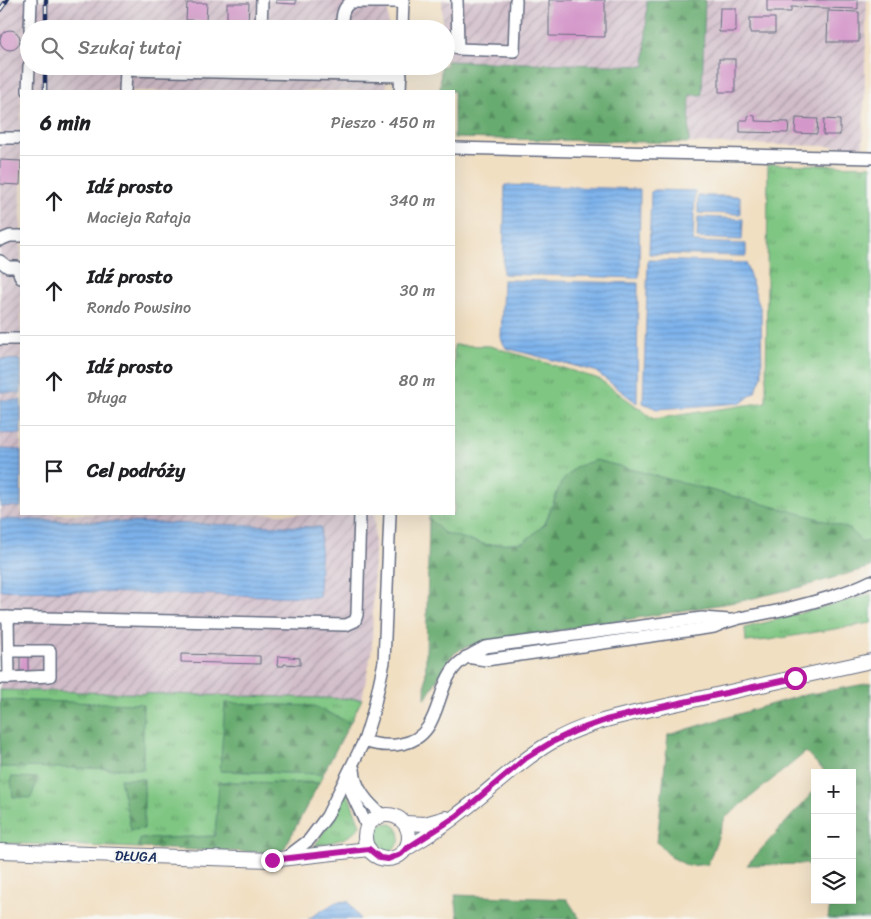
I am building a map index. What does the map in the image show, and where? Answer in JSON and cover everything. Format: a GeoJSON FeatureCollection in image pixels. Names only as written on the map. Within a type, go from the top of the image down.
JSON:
{"type":"FeatureCollection","features":[{"type":"Feature","properties":{"kind":"main road"},"geometry":{"type":"LineString","coordinates":[[457,816],[425,824],[405,823],[395,816],[383,816],[374,820],[366,831],[366,842],[369,849],[380,858],[388,859],[401,854],[457,816],[526,758],[575,731],[606,720],[643,711],[871,661]]}},
{"type":"Feature","properties":{"kind":"main road"},"geometry":{"type":"LineString","coordinates":[[405,823],[409,836],[406,849]]}},
{"type":"Feature","properties":{"kind":"main road","name":"DŁUGA"},"geometry":{"type":"LineString","coordinates":[[272,860],[338,844],[366,831]]}},
{"type":"Feature","properties":{"kind":"main road","name":"DŁUGA"},"geometry":{"type":"LineString","coordinates":[[0,851],[272,860],[369,849]]}},
{"type":"Feature","properties":{"kind":"street"},"geometry":{"type":"LineString","coordinates":[[30,20],[31,0]]}},
{"type":"Feature","properties":{"kind":"street"},"geometry":{"type":"LineString","coordinates":[[261,20],[262,0]]}},
{"type":"Feature","properties":{"kind":"street"},"geometry":{"type":"LineString","coordinates":[[457,0],[458,49],[514,51],[516,0]]}},
{"type":"Feature","properties":{"kind":"street"},"geometry":{"type":"LineString","coordinates":[[342,20],[342,13],[351,2],[403,1],[402,20]]}},
{"type":"Feature","properties":{"kind":"street"},"geometry":{"type":"LineString","coordinates":[[28,90],[29,75]]}},
{"type":"Feature","properties":{"kind":"street"},"geometry":{"type":"LineString","coordinates":[[125,90],[126,75]]}},
{"type":"Feature","properties":{"kind":"street"},"geometry":{"type":"LineString","coordinates":[[400,90],[401,75]]}},
{"type":"Feature","properties":{"kind":"street"},"geometry":{"type":"LineString","coordinates":[[0,138],[20,138]]}},
{"type":"Feature","properties":{"kind":"street"},"geometry":{"type":"LineString","coordinates":[[455,148],[871,158]]}},
{"type":"Feature","properties":{"kind":"street"},"geometry":{"type":"LineString","coordinates":[[0,240],[10,236],[20,237]]}},
{"type":"Feature","properties":{"kind":"street"},"geometry":{"type":"LineString","coordinates":[[0,261],[8,267],[20,269]]}},
{"type":"Feature","properties":{"kind":"street"},"geometry":{"type":"LineString","coordinates":[[0,339],[20,339]]}},
{"type":"Feature","properties":{"kind":"street"},"geometry":{"type":"LineString","coordinates":[[9,651],[50,651],[50,676],[5,678],[9,651],[4,617],[346,625],[354,621],[357,615],[360,515]]}},
{"type":"Feature","properties":{"kind":"street","name":"DŁUGA"},"geometry":{"type":"LineString","coordinates":[[288,856],[309,840],[327,816],[364,741],[374,712],[384,662],[390,515]]}},
{"type":"Feature","properties":{"kind":"street"},"geometry":{"type":"LineString","coordinates":[[364,741],[372,744],[396,745],[408,743],[420,736],[429,726],[455,667],[466,657],[485,647],[702,618],[729,620],[786,609],[856,588],[871,581]]}},
{"type":"Feature","properties":{"kind":"street"},"geometry":{"type":"LineString","coordinates":[[856,588],[871,588]]}},
{"type":"Feature","properties":{"kind":"street"},"geometry":{"type":"LineString","coordinates":[[355,760],[354,772],[359,788],[365,799],[383,816]]}},
{"type":"Feature","properties":{"kind":"street","name":"DŁUGA"},"geometry":{"type":"LineString","coordinates":[[355,760],[349,776],[349,784],[354,799],[364,817],[366,831]]}},
{"type":"Feature","properties":{"kind":"shaded area"},"geometry":{"type":"Polygon","coordinates":[[[0,0],[388,0],[388,20],[20,20],[20,75],[387,75],[386,90],[20,90],[20,515],[375,515],[372,649],[362,699],[0,690],[0,0]]]}},
{"type":"Feature","properties":{"kind":"shaded area"},"geometry":{"type":"Polygon","coordinates":[[[442,0],[647,0],[646,66],[455,61],[455,20],[442,20],[442,0]]]}},
{"type":"Feature","properties":{"kind":"shaded area"},"geometry":{"type":"Polygon","coordinates":[[[705,0],[867,0],[863,147],[689,143],[690,95],[702,95],[705,0]]]}},
{"type":"Feature","properties":{"kind":"green space"},"geometry":{"type":"Polygon","coordinates":[[[647,0],[705,0],[702,95],[690,95],[689,143],[455,138],[455,90],[440,90],[441,75],[455,75],[455,61],[645,66],[647,0]]]}},
{"type":"Feature","properties":{"kind":"green space"},"geometry":{"type":"Polygon","coordinates":[[[768,164],[871,166],[871,540],[862,543],[850,529],[561,483],[545,524],[524,542],[487,545],[444,533],[429,518],[430,515],[455,515],[455,345],[490,346],[599,379],[654,419],[766,402],[768,164]]]}},
{"type":"Feature","properties":{"kind":"green space"},"geometry":{"type":"Polygon","coordinates":[[[596,460],[813,517],[850,529],[862,543],[871,540],[871,567],[805,586],[741,601],[473,645],[461,649],[451,656],[425,700],[429,518],[444,533],[487,545],[524,542],[545,524],[561,483],[575,467],[596,460]]]}},
{"type":"Feature","properties":{"kind":"green space"},"geometry":{"type":"Polygon","coordinates":[[[871,594],[871,623],[746,642],[745,628],[871,594]]]}},
{"type":"Feature","properties":{"kind":"green space"},"geometry":{"type":"Polygon","coordinates":[[[871,683],[871,919],[828,919],[831,904],[856,904],[856,769],[822,769],[806,752],[725,818],[708,864],[688,866],[671,857],[657,842],[668,735],[799,696],[871,683]]]}},
{"type":"Feature","properties":{"kind":"green space"},"geometry":{"type":"Polygon","coordinates":[[[0,690],[362,699],[350,723],[314,706],[221,771],[323,774],[319,783],[220,782],[215,836],[141,839],[139,848],[0,843],[0,690]]]}},
{"type":"Feature","properties":{"kind":"green space"},"geometry":{"type":"Polygon","coordinates":[[[0,700],[143,704],[143,769],[0,767],[0,700]]]}},
{"type":"Feature","properties":{"kind":"green space"},"geometry":{"type":"Polygon","coordinates":[[[225,703],[314,706],[350,723],[323,774],[220,771],[225,703]]]}},
{"type":"Feature","properties":{"kind":"green space"},"geometry":{"type":"Polygon","coordinates":[[[11,777],[38,778],[31,798],[13,797],[11,777]]]}},
{"type":"Feature","properties":{"kind":"green space"},"geometry":{"type":"Polygon","coordinates":[[[120,779],[144,779],[144,829],[131,830],[120,779]]]}},
{"type":"Feature","properties":{"kind":"green space"},"geometry":{"type":"Polygon","coordinates":[[[219,782],[319,783],[282,853],[139,848],[140,839],[215,836],[219,782]]]}},
{"type":"Feature","properties":{"kind":"green space"},"geometry":{"type":"Polygon","coordinates":[[[346,789],[360,825],[357,830],[346,837],[314,847],[328,825],[346,789]]]}},
{"type":"Feature","properties":{"kind":"green space"},"geometry":{"type":"Polygon","coordinates":[[[811,794],[811,864],[747,865],[811,794]]]}},
{"type":"Feature","properties":{"kind":"green space"},"geometry":{"type":"Polygon","coordinates":[[[386,823],[396,827],[400,837],[396,847],[386,851],[376,847],[372,837],[376,827],[386,823]]]}},
{"type":"Feature","properties":{"kind":"green space"},"geometry":{"type":"Polygon","coordinates":[[[455,895],[567,899],[580,919],[458,919],[455,895]]]}},
{"type":"Feature","properties":{"kind":"water"},"geometry":{"type":"Polygon","coordinates":[[[505,185],[640,189],[639,278],[503,274],[505,185]]]}},
{"type":"Feature","properties":{"kind":"water"},"geometry":{"type":"Polygon","coordinates":[[[655,190],[695,191],[693,242],[746,244],[746,256],[649,254],[651,192],[655,190]]]}},
{"type":"Feature","properties":{"kind":"water"},"geometry":{"type":"Polygon","coordinates":[[[698,196],[740,196],[740,214],[698,213],[698,196]]]}},
{"type":"Feature","properties":{"kind":"water"},"geometry":{"type":"Polygon","coordinates":[[[698,217],[743,219],[742,240],[697,238],[698,217]]]}},
{"type":"Feature","properties":{"kind":"water"},"geometry":{"type":"Polygon","coordinates":[[[648,260],[746,263],[761,311],[762,376],[755,392],[741,403],[657,409],[643,403],[648,260]]]}},
{"type":"Feature","properties":{"kind":"water"},"geometry":{"type":"Polygon","coordinates":[[[503,280],[638,283],[637,403],[595,371],[506,348],[501,339],[503,280]]]}},
{"type":"Feature","properties":{"kind":"water"},"geometry":{"type":"Polygon","coordinates":[[[0,359],[20,360],[20,393],[0,392],[0,359]]]}},
{"type":"Feature","properties":{"kind":"water"},"geometry":{"type":"Polygon","coordinates":[[[0,400],[20,400],[20,434],[0,433],[0,400]]]}},
{"type":"Feature","properties":{"kind":"water"},"geometry":{"type":"Polygon","coordinates":[[[0,449],[20,450],[20,507],[0,506],[0,449]]]}},
{"type":"Feature","properties":{"kind":"water"},"geometry":{"type":"Polygon","coordinates":[[[0,519],[321,527],[319,597],[0,590],[0,519]]]}},
{"type":"Feature","properties":{"kind":"water"},"geometry":{"type":"Polygon","coordinates":[[[348,901],[360,919],[308,919],[336,902],[348,901]]]}},
{"type":"Feature","properties":{"kind":"building"},"geometry":{"type":"Polygon","coordinates":[[[276,0],[296,0],[296,4],[276,3],[276,0]]]}},
{"type":"Feature","properties":{"kind":"building"},"geometry":{"type":"Polygon","coordinates":[[[549,0],[605,0],[605,37],[549,36],[549,0]]]}},
{"type":"Feature","properties":{"kind":"building"},"geometry":{"type":"Polygon","coordinates":[[[767,0],[858,0],[858,9],[791,7],[791,12],[767,12],[767,0]]]}},
{"type":"Feature","properties":{"kind":"building"},"geometry":{"type":"Polygon","coordinates":[[[187,3],[207,3],[206,20],[186,20],[187,3]]]}},
{"type":"Feature","properties":{"kind":"building"},"geometry":{"type":"Polygon","coordinates":[[[227,3],[249,3],[248,20],[227,20],[227,3]]]}},
{"type":"Feature","properties":{"kind":"building"},"geometry":{"type":"Polygon","coordinates":[[[720,8],[736,8],[736,32],[719,32],[720,8]]]}},
{"type":"Feature","properties":{"kind":"building"},"geometry":{"type":"Polygon","coordinates":[[[828,11],[859,12],[859,42],[827,42],[828,11]]]}},
{"type":"Feature","properties":{"kind":"building"},"geometry":{"type":"Polygon","coordinates":[[[750,18],[775,18],[775,33],[750,33],[750,18]]]}},
{"type":"Feature","properties":{"kind":"building"},"geometry":{"type":"Polygon","coordinates":[[[10,30],[17,33],[20,40],[17,47],[10,50],[3,47],[0,40],[3,33],[10,30]]]}},
{"type":"Feature","properties":{"kind":"building"},"geometry":{"type":"Polygon","coordinates":[[[719,59],[735,59],[735,92],[719,92],[719,59]]]}},
{"type":"Feature","properties":{"kind":"building"},"geometry":{"type":"Polygon","coordinates":[[[748,115],[755,116],[755,121],[789,122],[788,133],[740,132],[740,120],[748,120],[748,115]]]}},
{"type":"Feature","properties":{"kind":"building"},"geometry":{"type":"Polygon","coordinates":[[[796,118],[818,119],[817,134],[795,133],[796,118]]]}},
{"type":"Feature","properties":{"kind":"building"},"geometry":{"type":"Polygon","coordinates":[[[824,119],[840,120],[840,135],[823,135],[824,119]]]}},
{"type":"Feature","properties":{"kind":"building"},"geometry":{"type":"Polygon","coordinates":[[[0,160],[20,161],[20,185],[0,184],[0,160]]]}},
{"type":"Feature","properties":{"kind":"building"},"geometry":{"type":"Polygon","coordinates":[[[20,654],[28,654],[28,671],[20,671],[20,654]]]}},
{"type":"Feature","properties":{"kind":"building"},"geometry":{"type":"Polygon","coordinates":[[[181,654],[260,656],[260,664],[181,662],[181,654]]]}},
{"type":"Feature","properties":{"kind":"building"},"geometry":{"type":"Polygon","coordinates":[[[278,656],[300,658],[300,665],[284,664],[284,666],[277,666],[278,656]]]}},
{"type":"Feature","properties":{"kind":"railway"},"geometry":{"type":"LineString","coordinates":[[0,10],[7,0]]}},
{"type":"Feature","properties":{"kind":"railway"},"geometry":{"type":"LineString","coordinates":[[46,0],[46,20]]}},
{"type":"Feature","properties":{"kind":"railway"},"geometry":{"type":"LineString","coordinates":[[45,75],[45,90]]}},
{"type":"Feature","properties":{"kind":"route"},"geometry":{"type":"LineString","coordinates":[[272,860],[369,849],[380,858],[395,858],[457,816],[526,758],[575,731],[606,720],[643,711],[795,678]]}}]}
